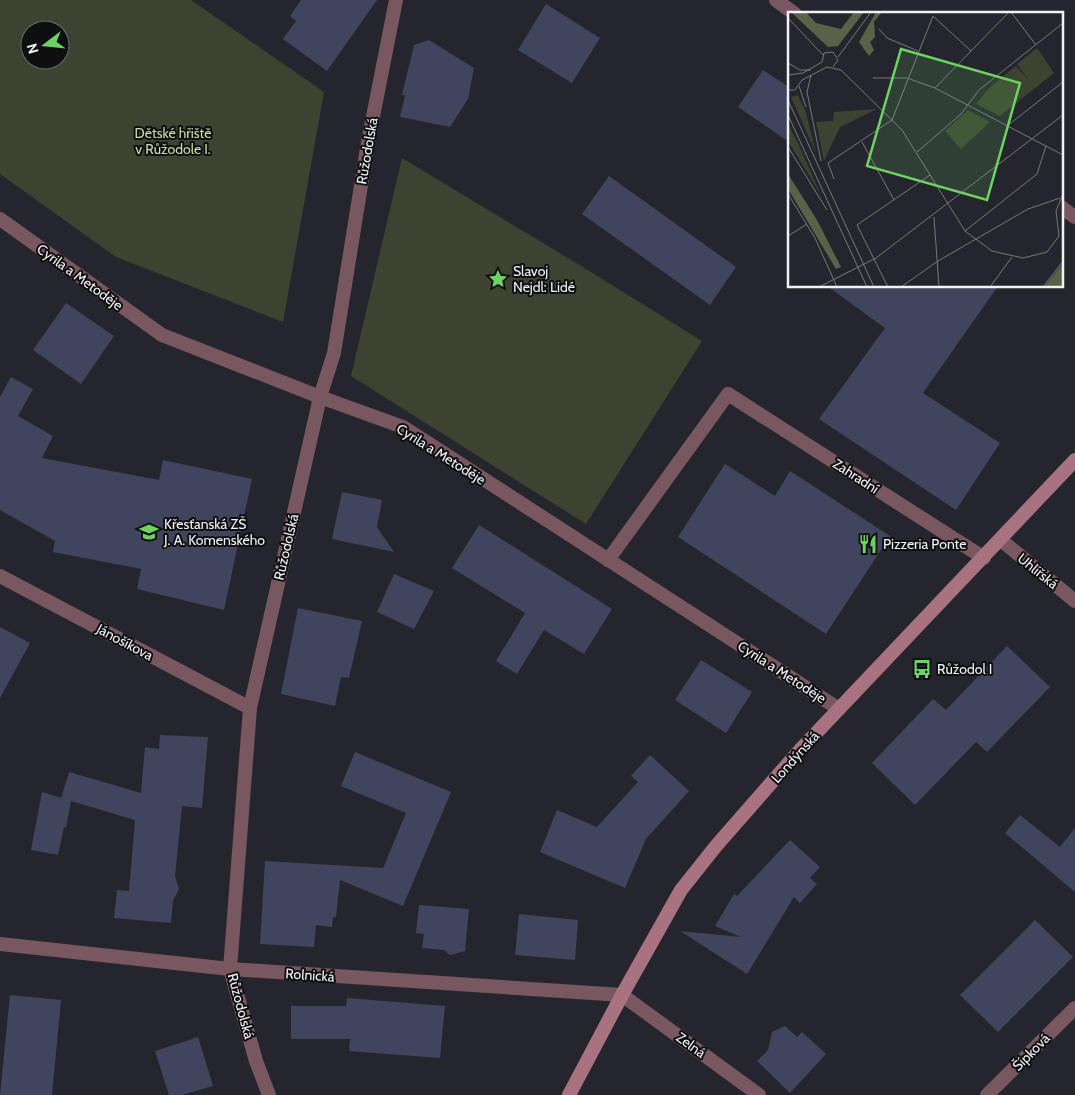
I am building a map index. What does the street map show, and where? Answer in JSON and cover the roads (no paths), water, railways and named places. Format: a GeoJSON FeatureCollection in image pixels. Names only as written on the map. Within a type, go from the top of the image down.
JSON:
{"type":"FeatureCollection","features":[{"type":"Feature","properties":{"kind":"main road","name":"Londýnská"},"geometry":{"type":"LineString","coordinates":[[568,1095],[622,995],[687,883],[716,846],[839,709],[1075,460]]}},
{"type":"Feature","properties":{"kind":"street"},"geometry":{"type":"LineString","coordinates":[[776,0],[792,12]]}},
{"type":"Feature","properties":{"kind":"street","name":"Růžodolská"},"geometry":{"type":"LineString","coordinates":[[269,1095],[256,1060],[230,969],[250,708],[320,397],[334,353],[393,1]]}},
{"type":"Feature","properties":{"kind":"street"},"geometry":{"type":"LineString","coordinates":[[1062,208],[1075,217]]}},
{"type":"Feature","properties":{"kind":"street","name":"Cyrila a Metoděje"},"geometry":{"type":"LineString","coordinates":[[0,220],[162,335],[320,397],[403,427],[839,709]]}},
{"type":"Feature","properties":{"kind":"street","name":"Zahradní"},"geometry":{"type":"LineString","coordinates":[[608,560],[728,394],[984,558]]}},
{"type":"Feature","properties":{"kind":"street","name":"Uhlířská"},"geometry":{"type":"LineString","coordinates":[[1001,540],[1075,601]]}},
{"type":"Feature","properties":{"kind":"street","name":"Jánošíkova"},"geometry":{"type":"LineString","coordinates":[[0,576],[250,708]]}},
{"type":"Feature","properties":{"kind":"street","name":"Rolnická"},"geometry":{"type":"LineString","coordinates":[[0,944],[230,969],[622,995]]}},
{"type":"Feature","properties":{"kind":"street","name":"Zelná"},"geometry":{"type":"LineString","coordinates":[[622,995],[759,1095]]}},
{"type":"Feature","properties":{"kind":"street","name":"Šípková"},"geometry":{"type":"LineString","coordinates":[[987,1095],[1075,1008]]}},
{"type":"Feature","properties":{"kind":"place","name":"Slavoj Nejdl: Lidé"},"geometry":{"type":"Point","coordinates":[498,279]}},
{"type":"Feature","properties":{"kind":"place","name":"Křesťanská ZŠ J. A. Komenského"},"geometry":{"type":"Point","coordinates":[149,532]}},
{"type":"Feature","properties":{"kind":"place","name":"Pizzeria Ponte"},"geometry":{"type":"Point","coordinates":[868,544]}},
{"type":"Feature","properties":{"kind":"place","name":"Růžodol I"},"geometry":{"type":"Point","coordinates":[922,669]}},
{"type":"Feature","properties":{"kind":"park label","name":"Dětské hřiště v Růžodole I."},"geometry":{"type":"Point","coordinates":[173,142]}}]}
